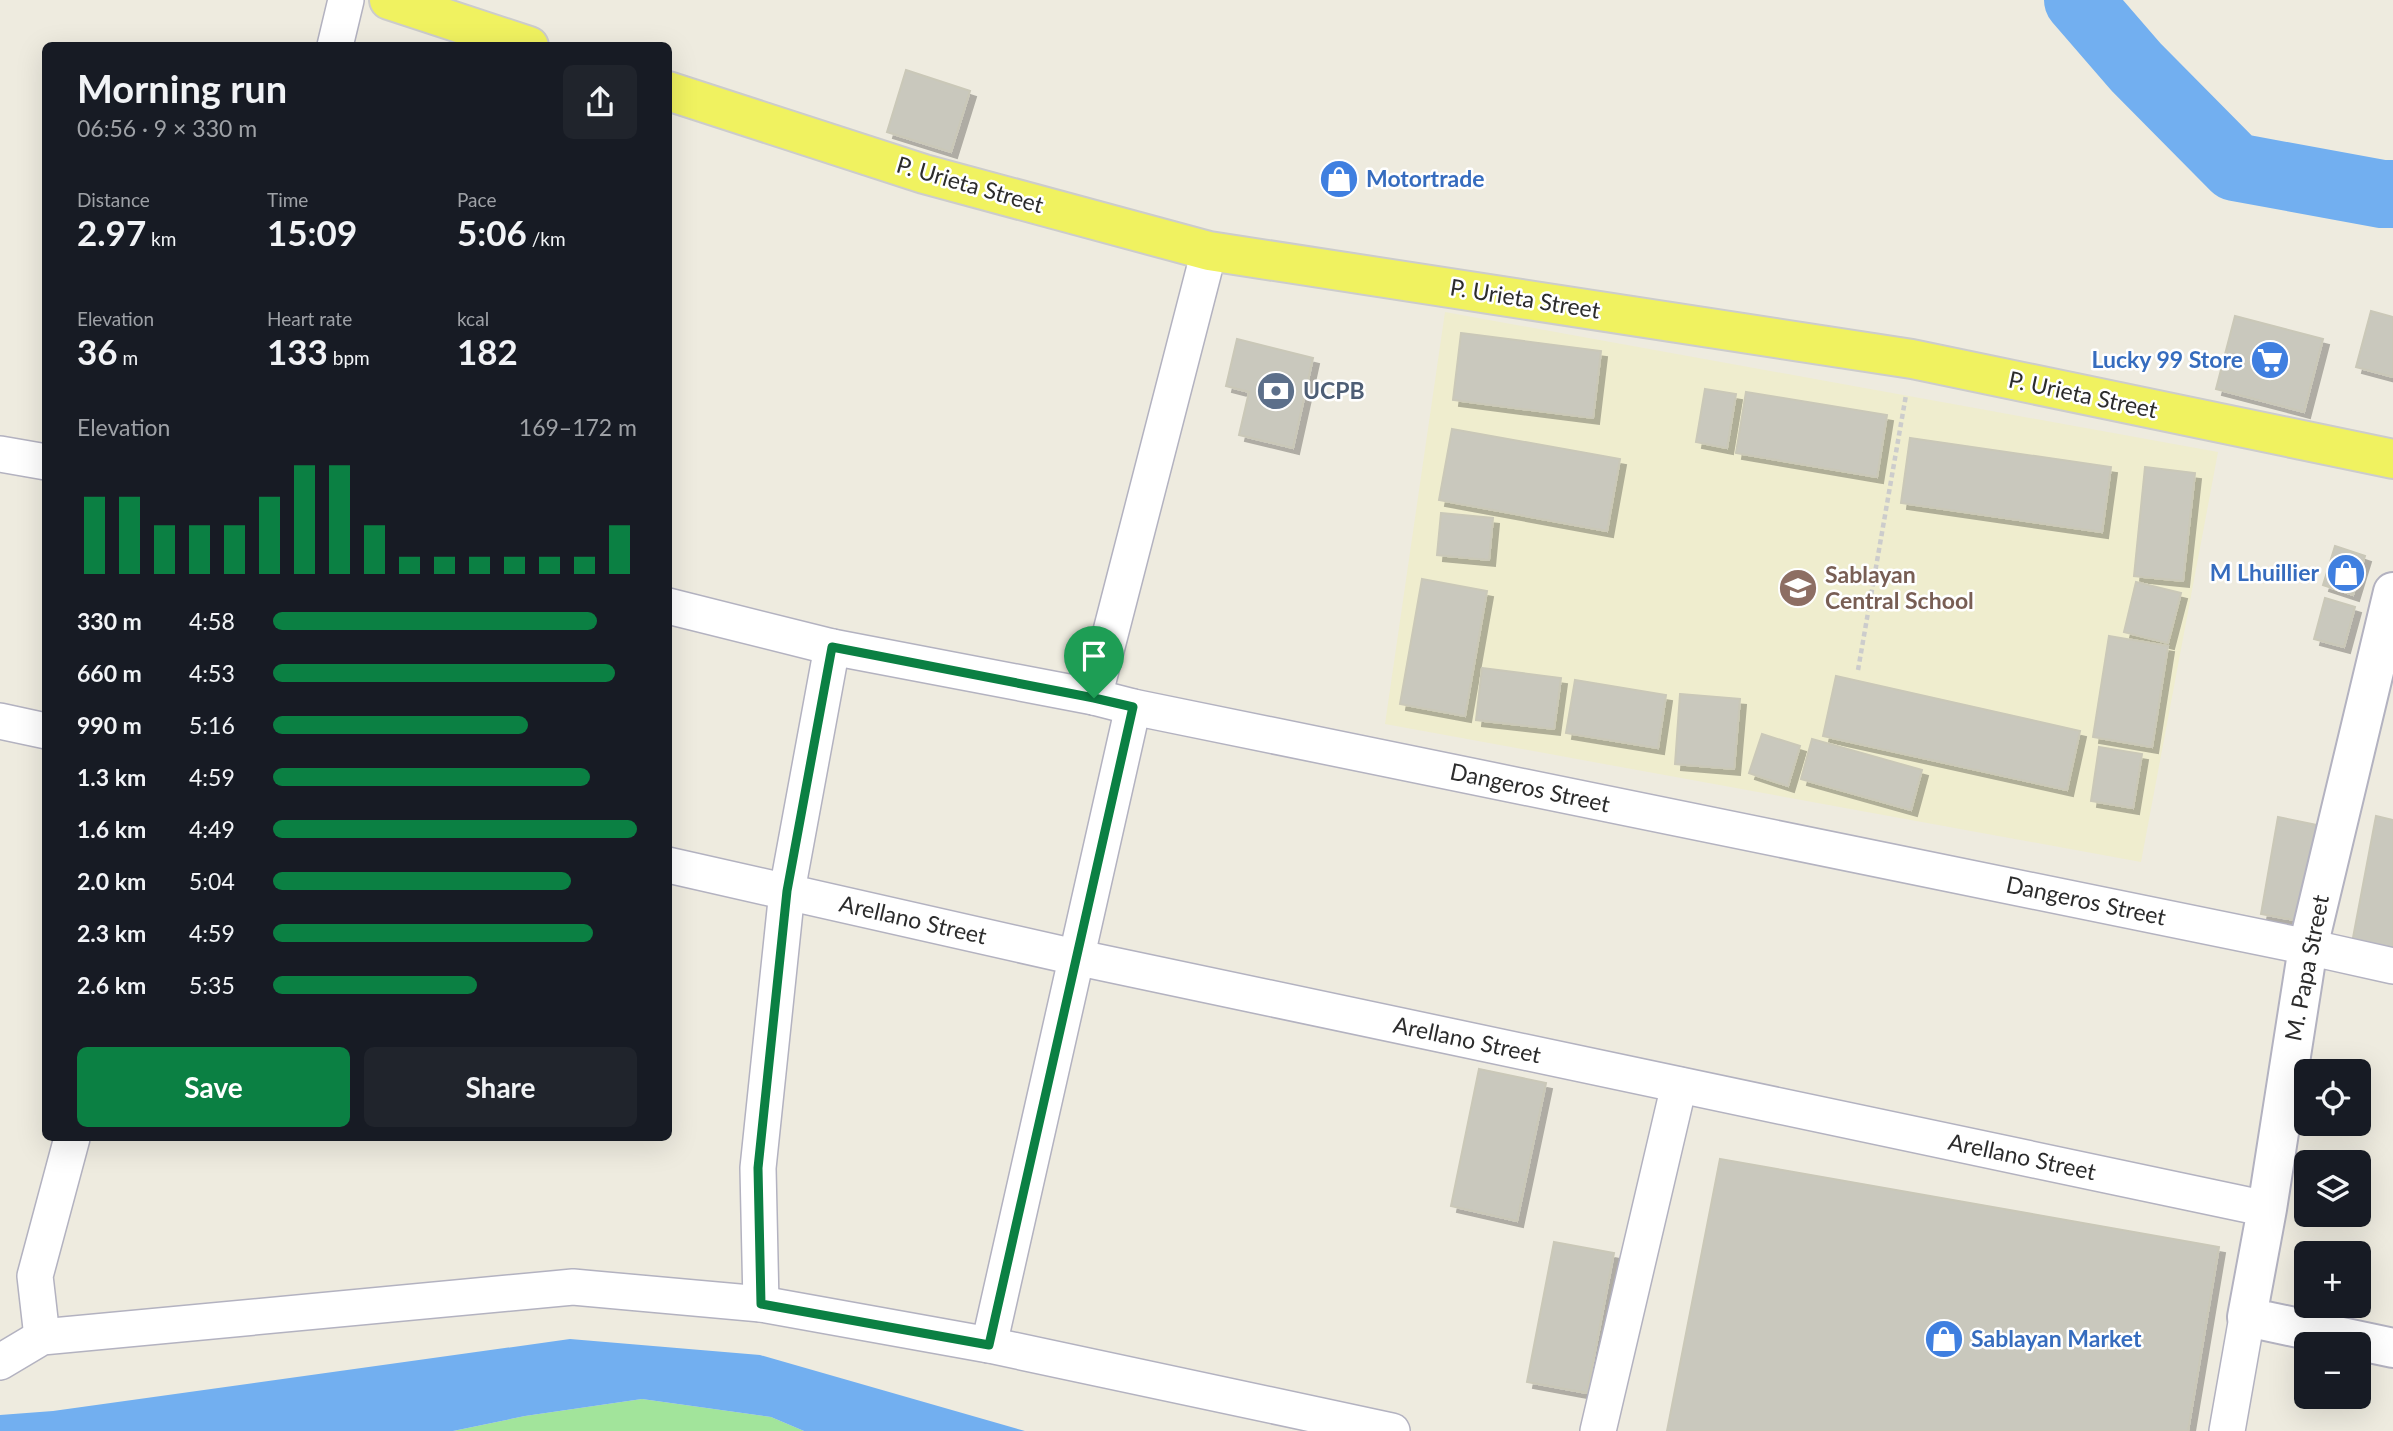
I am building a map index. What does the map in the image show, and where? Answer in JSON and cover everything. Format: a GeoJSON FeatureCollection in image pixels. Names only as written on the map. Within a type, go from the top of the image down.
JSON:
{"type":"FeatureCollection","features":[{"type":"Feature","properties":{"kind":"main road"},"geometry":{"type":"LineString","coordinates":[[389,0],[517,42]]}},
{"type":"Feature","properties":{"kind":"main road","name":"P. Urieta Street"},"geometry":{"type":"LineString","coordinates":[[672,92],[924,174],[1209,251],[1912,359],[2393,459]]}},
{"type":"Feature","properties":{"kind":"street"},"geometry":{"type":"LineString","coordinates":[[336,42],[346,0]]}},
{"type":"Feature","properties":{"kind":"street"},"geometry":{"type":"LineString","coordinates":[[1094,698],[1209,251]]}},
{"type":"Feature","properties":{"kind":"street"},"geometry":{"type":"LineString","coordinates":[[0,454],[42,461]]}},
{"type":"Feature","properties":{"kind":"street","name":"M. Papa Street"},"geometry":{"type":"LineString","coordinates":[[2227,1431],[2267,1209],[2308,947],[2393,592]]}},
{"type":"Feature","properties":{"kind":"street","name":"Dangeros Street"},"geometry":{"type":"LineString","coordinates":[[672,607],[832,647],[1094,698],[2393,966]]}},
{"type":"Feature","properties":{"kind":"street"},"geometry":{"type":"LineString","coordinates":[[761,1304],[758,1168],[787,891],[832,647]]}},
{"type":"Feature","properties":{"kind":"street"},"geometry":{"type":"LineString","coordinates":[[989,1345],[1133,707]]}},
{"type":"Feature","properties":{"kind":"street"},"geometry":{"type":"LineString","coordinates":[[0,721],[42,730]]}},
{"type":"Feature","properties":{"kind":"street","name":"Arellano Street"},"geometry":{"type":"LineString","coordinates":[[672,866],[1075,957],[2267,1209]]}},
{"type":"Feature","properties":{"kind":"street"},"geometry":{"type":"LineString","coordinates":[[1598,1431],[1679,1085]]}},
{"type":"Feature","properties":{"kind":"street"},"geometry":{"type":"LineString","coordinates":[[42,1337],[35,1276],[71,1141]]}},
{"type":"Feature","properties":{"kind":"street"},"geometry":{"type":"LineString","coordinates":[[0,1362],[42,1337],[573,1287],[761,1304],[989,1345],[1392,1431]]}},
{"type":"Feature","properties":{"kind":"street"},"geometry":{"type":"LineString","coordinates":[[2246,1317],[2393,1349]]}},
{"type":"Feature","properties":{"kind":"path"},"geometry":{"type":"LineString","coordinates":[[1858,670],[1912,359]]}},
{"type":"Feature","properties":{"kind":"shaded area","name":"Sablayan Central School"},"geometry":{"type":"Polygon","coordinates":[[[1445,312],[2218,452],[2141,862],[1385,724],[1445,312]]]}},
{"type":"Feature","properties":{"kind":"green space"},"geometry":{"type":"Polygon","coordinates":[[[642,1399],[771,1417],[804,1431],[453,1431],[525,1416],[642,1399]]]}},
{"type":"Feature","properties":{"kind":"water"},"geometry":{"type":"Polygon","coordinates":[[[570,1339],[760,1355],[1025,1431],[804,1431],[771,1417],[642,1399],[525,1416],[453,1431],[0,1431],[0,1415],[53,1411],[570,1339]]]}},
{"type":"Feature","properties":{"kind":"building"},"geometry":{"type":"Polygon","coordinates":[[[906,70],[970,91],[951,152],[887,132],[906,70]]]}},
{"type":"Feature","properties":{"kind":"building"},"geometry":{"type":"Polygon","coordinates":[[[2371,311],[2393,317],[2393,377],[2356,367],[2371,311]]]}},
{"type":"Feature","properties":{"kind":"building"},"geometry":{"type":"Polygon","coordinates":[[[2235,316],[2323,339],[2304,412],[2216,389],[2235,316]]]}},
{"type":"Feature","properties":{"kind":"building"},"geometry":{"type":"Polygon","coordinates":[[[1461,333],[1601,351],[1593,418],[1453,400],[1461,333]]]}},
{"type":"Feature","properties":{"kind":"building"},"geometry":{"type":"Polygon","coordinates":[[[1237,339],[1313,358],[1293,448],[1239,435],[1249,392],[1226,386],[1237,339]]]}},
{"type":"Feature","properties":{"kind":"building"},"geometry":{"type":"Polygon","coordinates":[[[1705,389],[1736,394],[1727,448],[1696,442],[1705,389]]]}},
{"type":"Feature","properties":{"kind":"building"},"geometry":{"type":"Polygon","coordinates":[[[1746,392],[1887,415],[1877,477],[1736,453],[1746,392]]]}},
{"type":"Feature","properties":{"kind":"building"},"geometry":{"type":"Polygon","coordinates":[[[1452,429],[1620,459],[1607,531],[1439,500],[1452,429]]]}},
{"type":"Feature","properties":{"kind":"building"},"geometry":{"type":"Polygon","coordinates":[[[1910,438],[2111,467],[2102,532],[1901,503],[1910,438]]]}},
{"type":"Feature","properties":{"kind":"building"},"geometry":{"type":"Polygon","coordinates":[[[2145,467],[2195,473],[2183,581],[2134,576],[2145,467]]]}},
{"type":"Feature","properties":{"kind":"building"},"geometry":{"type":"Polygon","coordinates":[[[1441,513],[1493,518],[1489,560],[1437,555],[1441,513]]]}},
{"type":"Feature","properties":{"kind":"building"},"geometry":{"type":"Polygon","coordinates":[[[2335,546],[2365,556],[2353,595],[2323,585],[2335,546]]]}},
{"type":"Feature","properties":{"kind":"building"},"geometry":{"type":"Polygon","coordinates":[[[1422,579],[1487,591],[1465,716],[1400,704],[1422,579]]]}},
{"type":"Feature","properties":{"kind":"building"},"geometry":{"type":"Polygon","coordinates":[[[2136,582],[2181,593],[2168,643],[2124,632],[2136,582]]]}},
{"type":"Feature","properties":{"kind":"building"},"geometry":{"type":"Polygon","coordinates":[[[2325,598],[2355,607],[2344,647],[2314,639],[2325,598]]]}},
{"type":"Feature","properties":{"kind":"building"},"geometry":{"type":"Polygon","coordinates":[[[2109,636],[2168,646],[2152,747],[2093,737],[2109,636]]]}},
{"type":"Feature","properties":{"kind":"building"},"geometry":{"type":"Polygon","coordinates":[[[1482,668],[1561,678],[1554,729],[1476,720],[1482,668]]]}},
{"type":"Feature","properties":{"kind":"building"},"geometry":{"type":"Polygon","coordinates":[[[1836,676],[2080,731],[2067,790],[1823,736],[1836,676]]]}},
{"type":"Feature","properties":{"kind":"building"},"geometry":{"type":"Polygon","coordinates":[[[1575,680],[1666,695],[1658,748],[1566,733],[1575,680]]]}},
{"type":"Feature","properties":{"kind":"building"},"geometry":{"type":"Polygon","coordinates":[[[1680,694],[1740,699],[1734,769],[1675,764],[1680,694]]]}},
{"type":"Feature","properties":{"kind":"building"},"geometry":{"type":"Polygon","coordinates":[[[1762,734],[1800,746],[1788,786],[1749,773],[1762,734]]]}},
{"type":"Feature","properties":{"kind":"building"},"geometry":{"type":"Polygon","coordinates":[[[1812,739],[1922,770],[1911,810],[1801,779],[1812,739]]]}},
{"type":"Feature","properties":{"kind":"building"},"geometry":{"type":"Polygon","coordinates":[[[2099,747],[2142,754],[2133,808],[2091,801],[2099,747]]]}},
{"type":"Feature","properties":{"kind":"building"},"geometry":{"type":"Polygon","coordinates":[[[2376,816],[2393,820],[2393,952],[2352,943],[2376,816]]]}},
{"type":"Feature","properties":{"kind":"building"},"geometry":{"type":"Polygon","coordinates":[[[2278,817],[2322,826],[2305,922],[2261,914],[2278,817]]]}},
{"type":"Feature","properties":{"kind":"building"},"geometry":{"type":"Polygon","coordinates":[[[1479,1069],[1546,1083],[1517,1221],[1451,1206],[1479,1069]]]}},
{"type":"Feature","properties":{"kind":"building","name":"Sablayan Market"},"geometry":{"type":"Polygon","coordinates":[[[1720,1159],[2219,1247],[2188,1431],[1667,1431],[1720,1159]]]}},
{"type":"Feature","properties":{"kind":"building"},"geometry":{"type":"Polygon","coordinates":[[[1554,1242],[1614,1253],[1587,1393],[1527,1382],[1554,1242]]]}},
{"type":"Feature","properties":{"kind":"waterway"},"geometry":{"type":"LineString","coordinates":[[2078,0],[2136,67],[2235,167],[2393,194]]}},
{"type":"Feature","properties":{"kind":"place","name":"Motortrade"},"geometry":{"type":"Point","coordinates":[1339,179]}},
{"type":"Feature","properties":{"kind":"place","name":"Lucky 99 Store"},"geometry":{"type":"Point","coordinates":[2270,360]}},
{"type":"Feature","properties":{"kind":"place","name":"UCPB"},"geometry":{"type":"Point","coordinates":[1276,391]}},
{"type":"Feature","properties":{"kind":"place","name":"M Lhuillier"},"geometry":{"type":"Point","coordinates":[2346,573]}},
{"type":"Feature","properties":{"kind":"place","name":"Sablayan Central School"},"geometry":{"type":"Point","coordinates":[1798,588]}},
{"type":"Feature","properties":{"kind":"place","name":"Sablayan Market"},"geometry":{"type":"Point","coordinates":[1944,1339]}},
{"type":"Feature","properties":{"kind":"route"},"geometry":{"type":"LineString","coordinates":[[832,647],[1094,698],[1133,707],[989,1345],[761,1304],[758,1168],[787,891],[832,647]]}}]}
